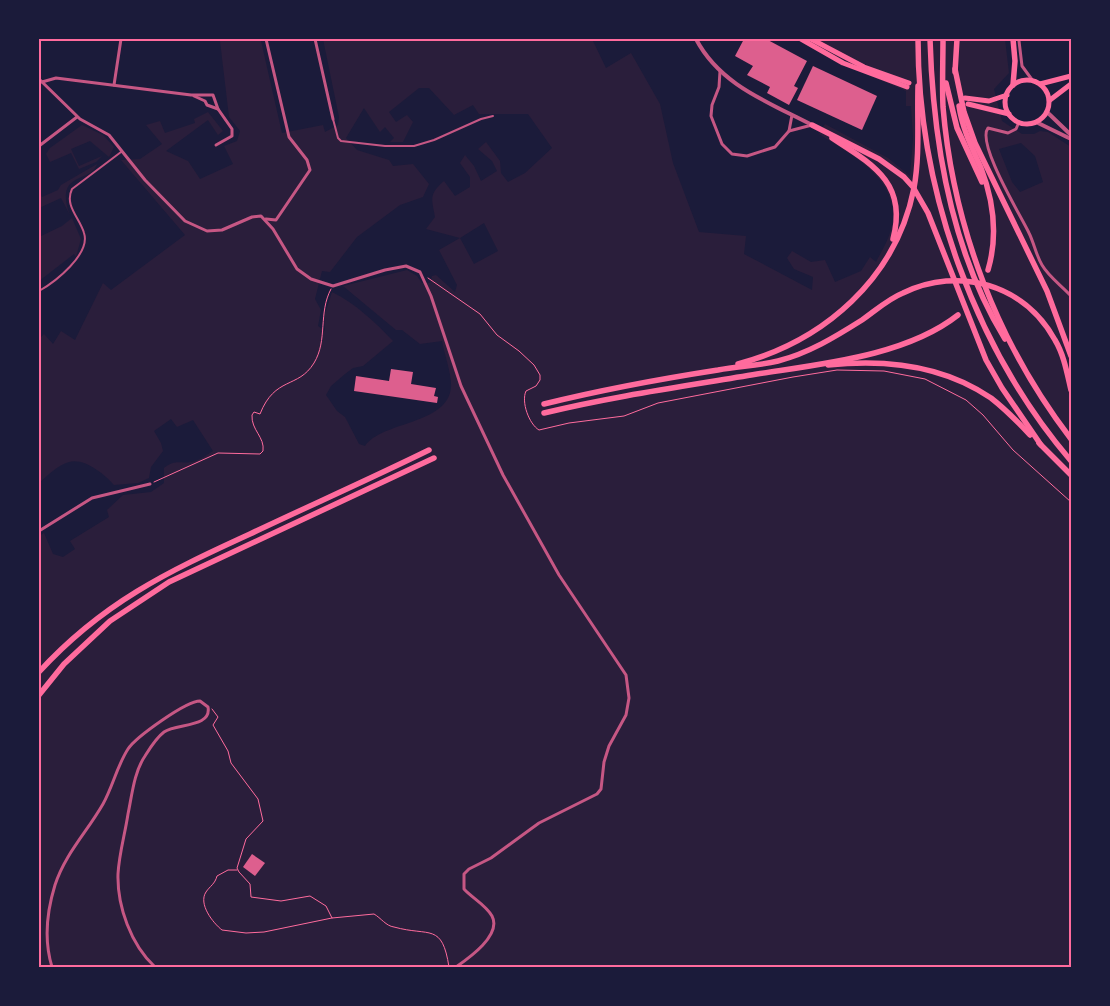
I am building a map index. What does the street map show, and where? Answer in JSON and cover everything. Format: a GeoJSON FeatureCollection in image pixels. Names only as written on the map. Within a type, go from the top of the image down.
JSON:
{"type":"FeatureCollection","features":[{"type":"Feature","properties":{"kind":"highway"},"geometry":{"type":"LineString","coordinates":[[720,369],[780,351],[826,324],[864,289],[891,248],[903,224],[915,181],[919,64],[918,39]]}},
{"type":"Feature","properties":{"kind":"highway"},"geometry":{"type":"LineString","coordinates":[[930,39],[938,137],[958,228],[984,299],[1019,362],[1071,439]]}},
{"type":"Feature","properties":{"kind":"highway"},"geometry":{"type":"LineString","coordinates":[[943,39],[947,136],[960,209],[979,269],[1019,362]]}},
{"type":"Feature","properties":{"kind":"highway"},"geometry":{"type":"LineString","coordinates":[[957,39],[955,69],[960,113],[989,197],[994,221],[994,237],[988,270]]}},
{"type":"Feature","properties":{"kind":"highway"},"geometry":{"type":"LineString","coordinates":[[1013,85],[1017,39]]}},
{"type":"Feature","properties":{"kind":"highway"},"geometry":{"type":"LineString","coordinates":[[919,64],[935,184],[963,278],[1004,363],[1039,419],[1071,461]]}},
{"type":"Feature","properties":{"kind":"highway"},"geometry":{"type":"LineString","coordinates":[[955,69],[964,112],[975,143],[1047,291],[1071,356]]}},
{"type":"Feature","properties":{"kind":"highway"},"geometry":{"type":"LineString","coordinates":[[943,71],[957,128],[989,197]]}},
{"type":"Feature","properties":{"kind":"highway"},"geometry":{"type":"LineString","coordinates":[[812,125],[867,160],[888,181],[893,192],[897,212],[891,248]]}},
{"type":"Feature","properties":{"kind":"highway"},"geometry":{"type":"LineString","coordinates":[[812,125],[879,159],[904,177],[920,198],[986,360],[1002,388],[1041,445]]}},
{"type":"Feature","properties":{"kind":"highway"},"geometry":{"type":"LineString","coordinates":[[544,404],[645,382],[720,369],[763,364],[800,354],[832,339],[901,294],[934,282],[962,280],[998,287],[1025,303],[1046,325],[1063,356],[1071,390]]}},
{"type":"Feature","properties":{"kind":"highway"},"geometry":{"type":"LineString","coordinates":[[544,413],[605,399],[799,367],[863,354],[909,342],[935,331],[958,315]]}},
{"type":"Feature","properties":{"kind":"highway"},"geometry":{"type":"LineString","coordinates":[[799,367],[869,362],[890,363],[934,372],[955,379],[990,398],[1071,475]]}},
{"type":"Feature","properties":{"kind":"highway"},"geometry":{"type":"LineString","coordinates":[[39,672],[60,649],[95,618],[156,578],[429,450]]}},
{"type":"Feature","properties":{"kind":"highway"},"geometry":{"type":"LineString","coordinates":[[39,695],[64,664],[110,621],[169,582],[434,458]]}},
{"type":"Feature","properties":{"kind":"main road"},"geometry":{"type":"LineString","coordinates":[[801,39],[843,63],[908,85],[864,67],[811,39]]}},
{"type":"Feature","properties":{"kind":"main road"},"geometry":{"type":"LineString","coordinates":[[1040,84],[1071,76]]}},
{"type":"Feature","properties":{"kind":"main road"},"geometry":{"type":"LineString","coordinates":[[1006,95],[988,101],[966,101],[1008,114],[1018,122],[1028,124],[1036,122],[1048,112],[1050,100],[1045,88],[1033,81],[1026,80],[1013,85],[1006,95],[1005,101],[1008,114]]}},
{"type":"Feature","properties":{"kind":"main road"},"geometry":{"type":"LineString","coordinates":[[1050,100],[1071,84]]}},
{"type":"Feature","properties":{"kind":"street"},"geometry":{"type":"LineString","coordinates":[[114,86],[121,39]]}},
{"type":"Feature","properties":{"kind":"street"},"geometry":{"type":"LineString","coordinates":[[266,39],[289,137],[309,162],[310,170],[276,220],[273,229]]}},
{"type":"Feature","properties":{"kind":"street"},"geometry":{"type":"LineString","coordinates":[[315,39],[333,119]]}},
{"type":"Feature","properties":{"kind":"street"},"geometry":{"type":"LineString","coordinates":[[696,39],[708,58],[739,87],[812,125]]}},
{"type":"Feature","properties":{"kind":"street"},"geometry":{"type":"LineString","coordinates":[[1017,39],[1022,66],[1033,81]]}},
{"type":"Feature","properties":{"kind":"street"},"geometry":{"type":"LineString","coordinates":[[720,71],[719,87],[710,116],[726,150],[739,156],[764,152],[775,148],[789,131],[792,115]]}},
{"type":"Feature","properties":{"kind":"street"},"geometry":{"type":"LineString","coordinates":[[40,80],[56,78],[191,95],[213,95],[218,108],[232,129],[232,136],[216,145]]}},
{"type":"Feature","properties":{"kind":"street"},"geometry":{"type":"LineString","coordinates":[[40,80],[77,117],[106,132],[173,211],[195,227],[207,231],[222,230],[252,217],[261,216],[268,220],[276,220]]}},
{"type":"Feature","properties":{"kind":"street"},"geometry":{"type":"LineString","coordinates":[[191,95],[205,101],[207,105],[218,108]]}},
{"type":"Feature","properties":{"kind":"street"},"geometry":{"type":"LineString","coordinates":[[1048,112],[1071,135]]}},
{"type":"Feature","properties":{"kind":"street"},"geometry":{"type":"LineString","coordinates":[[39,146],[77,117]]}},
{"type":"Feature","properties":{"kind":"street"},"geometry":{"type":"LineString","coordinates":[[1018,122],[1016,129],[1008,133],[988,128],[986,142],[1042,265],[1071,296]]}},
{"type":"Feature","properties":{"kind":"street"},"geometry":{"type":"LineString","coordinates":[[1036,122],[1071,139]]}},
{"type":"Feature","properties":{"kind":"street"},"geometry":{"type":"LineString","coordinates":[[789,131],[812,125]]}},
{"type":"Feature","properties":{"kind":"street"},"geometry":{"type":"LineString","coordinates":[[261,216],[273,229],[297,269],[311,279],[333,286],[385,270],[406,266],[420,272],[431,296],[461,386],[503,474],[559,575],[626,675],[629,698],[626,715],[609,746],[604,762],[601,789],[597,794],[539,823],[491,858],[469,869],[464,874],[464,889],[492,915],[494,922],[489,937],[456,967]]}},
{"type":"Feature","properties":{"kind":"street"},"geometry":{"type":"LineString","coordinates":[[39,531],[92,498],[150,484]]}},
{"type":"Feature","properties":{"kind":"street"},"geometry":{"type":"LineString","coordinates":[[52,967],[48,944],[49,910],[65,859],[102,806],[129,748],[170,716],[190,704],[200,701],[208,706],[208,713],[204,719],[164,732],[144,757],[135,780],[122,847],[118,878],[127,925],[134,940],[155,967]]}},
{"type":"Feature","properties":{"kind":"lane"},"geometry":{"type":"LineString","coordinates":[[333,119],[338,138],[341,141],[405,147],[434,140],[494,116]]}},
{"type":"Feature","properties":{"kind":"lane"},"geometry":{"type":"LineString","coordinates":[[39,291],[74,263],[82,250],[85,239],[84,232],[71,205],[70,196],[72,189],[121,151]]}},
{"type":"Feature","properties":{"kind":"path"},"geometry":{"type":"LineString","coordinates":[[420,272],[476,311],[497,335],[519,351],[537,369],[540,380],[536,386],[526,391],[524,399],[530,421],[539,430],[570,423],[624,416],[664,402],[739,389],[793,377],[837,370],[884,370],[925,379],[966,400],[983,414],[1013,450],[1071,502]]}},
{"type":"Feature","properties":{"kind":"path"},"geometry":{"type":"LineString","coordinates":[[150,484],[218,453],[260,454],[263,451],[264,443],[252,428],[252,415],[254,412],[260,414],[270,394],[278,387],[302,376],[315,362],[322,348],[322,315],[333,286]]}},
{"type":"Feature","properties":{"kind":"path"},"geometry":{"type":"LineString","coordinates":[[209,704],[217,715],[213,725],[228,750],[230,763],[255,795],[262,813],[263,821],[246,839],[237,870]]}},
{"type":"Feature","properties":{"kind":"path"},"geometry":{"type":"LineString","coordinates":[[332,918],[326,906],[313,896],[281,901],[254,898],[250,895],[250,884],[237,870],[228,870],[217,876],[216,882],[204,896],[203,900],[208,914],[222,930],[246,933],[264,932],[332,918],[374,914],[391,927],[416,930],[437,936],[446,946],[449,967]]}},
{"type":"Feature","properties":{"kind":"shaded area"},"geometry":{"type":"Polygon","coordinates":[[[225,39],[259,39],[261,41],[282,133],[323,125],[325,132],[338,125],[339,117],[323,39],[592,39],[606,68],[631,53],[660,104],[673,163],[699,232],[746,236],[744,254],[812,290],[813,277],[794,269],[787,258],[792,251],[811,262],[825,260],[835,282],[861,271],[870,257],[876,262],[890,234],[893,213],[890,197],[883,184],[873,172],[846,151],[819,134],[825,124],[888,158],[910,176],[913,138],[911,106],[906,106],[906,91],[836,61],[799,39],[1005,39],[1009,73],[994,89],[1002,121],[1022,134],[1034,134],[1040,131],[1048,132],[1071,147],[1071,967],[39,967],[39,536],[44,533],[53,554],[63,557],[75,549],[70,541],[109,517],[107,510],[123,495],[151,492],[164,483],[164,468],[168,465],[194,461],[213,451],[193,420],[177,427],[171,419],[154,431],[163,451],[151,467],[149,478],[138,483],[114,485],[94,468],[75,461],[61,466],[39,483],[39,339],[44,334],[53,344],[61,331],[75,340],[103,283],[111,290],[185,235],[121,160],[140,159],[162,144],[146,125],[160,121],[165,133],[195,123],[194,119],[208,112],[223,131],[218,135],[208,120],[166,151],[188,161],[200,179],[233,164],[224,146],[237,141],[240,131],[229,117],[220,41],[225,39]],[[419,88],[389,112],[396,122],[407,115],[413,122],[403,142],[390,142],[394,138],[385,127],[380,132],[364,108],[346,138],[357,150],[389,160],[393,166],[413,164],[429,184],[423,197],[400,205],[357,237],[330,272],[322,271],[315,299],[321,310],[318,326],[325,331],[324,317],[332,292],[365,314],[393,341],[363,366],[353,368],[345,374],[331,386],[326,395],[337,411],[345,417],[359,444],[365,446],[373,438],[385,432],[427,416],[439,409],[447,399],[451,382],[442,341],[420,344],[402,330],[396,330],[343,286],[407,270],[417,276],[422,283],[430,283],[432,276],[436,275],[455,292],[457,285],[439,250],[460,238],[426,229],[435,217],[432,197],[435,190],[444,181],[455,196],[470,187],[470,177],[460,163],[465,155],[474,166],[481,181],[497,171],[492,161],[478,149],[486,142],[500,161],[501,173],[508,182],[525,173],[552,148],[528,114],[479,114],[473,105],[454,115],[429,88],[419,88]],[[1021,143],[999,149],[1012,182],[1020,192],[1043,182],[1035,156],[1021,143]],[[484,223],[460,238],[474,264],[498,251],[484,223]]]}},
{"type":"Feature","properties":{"kind":"shaded area"},"geometry":{"type":"Polygon","coordinates":[[[82,125],[103,135],[114,147],[109,157],[90,141],[71,149],[79,166],[102,156],[96,162],[79,169],[71,153],[50,162],[46,154],[50,148],[82,125]]]}},
{"type":"Feature","properties":{"kind":"shaded area"},"geometry":{"type":"Polygon","coordinates":[[[97,164],[88,174],[70,184],[66,201],[70,215],[61,198],[39,208],[39,191],[42,197],[58,190],[61,185],[97,164]]]}},
{"type":"Feature","properties":{"kind":"shaded area"},"geometry":{"type":"Polygon","coordinates":[[[72,218],[81,239],[76,257],[74,254],[39,281],[39,237],[62,226],[72,218]]]}},
{"type":"Feature","properties":{"kind":"building"},"geometry":{"type":"Polygon","coordinates":[[[744,39],[766,39],[807,61],[794,86],[798,88],[789,105],[767,93],[770,87],[747,75],[753,66],[735,56],[744,39]]]}},
{"type":"Feature","properties":{"kind":"building"},"geometry":{"type":"Polygon","coordinates":[[[813,66],[877,96],[862,130],[797,100],[813,66]]]}},
{"type":"Feature","properties":{"kind":"building"},"geometry":{"type":"Polygon","coordinates":[[[391,369],[413,372],[411,384],[436,388],[434,396],[438,397],[437,403],[354,391],[356,376],[389,381],[391,369]]]}},
{"type":"Feature","properties":{"kind":"building"},"geometry":{"type":"Polygon","coordinates":[[[252,854],[265,863],[255,876],[243,867],[252,854]]]}}]}
